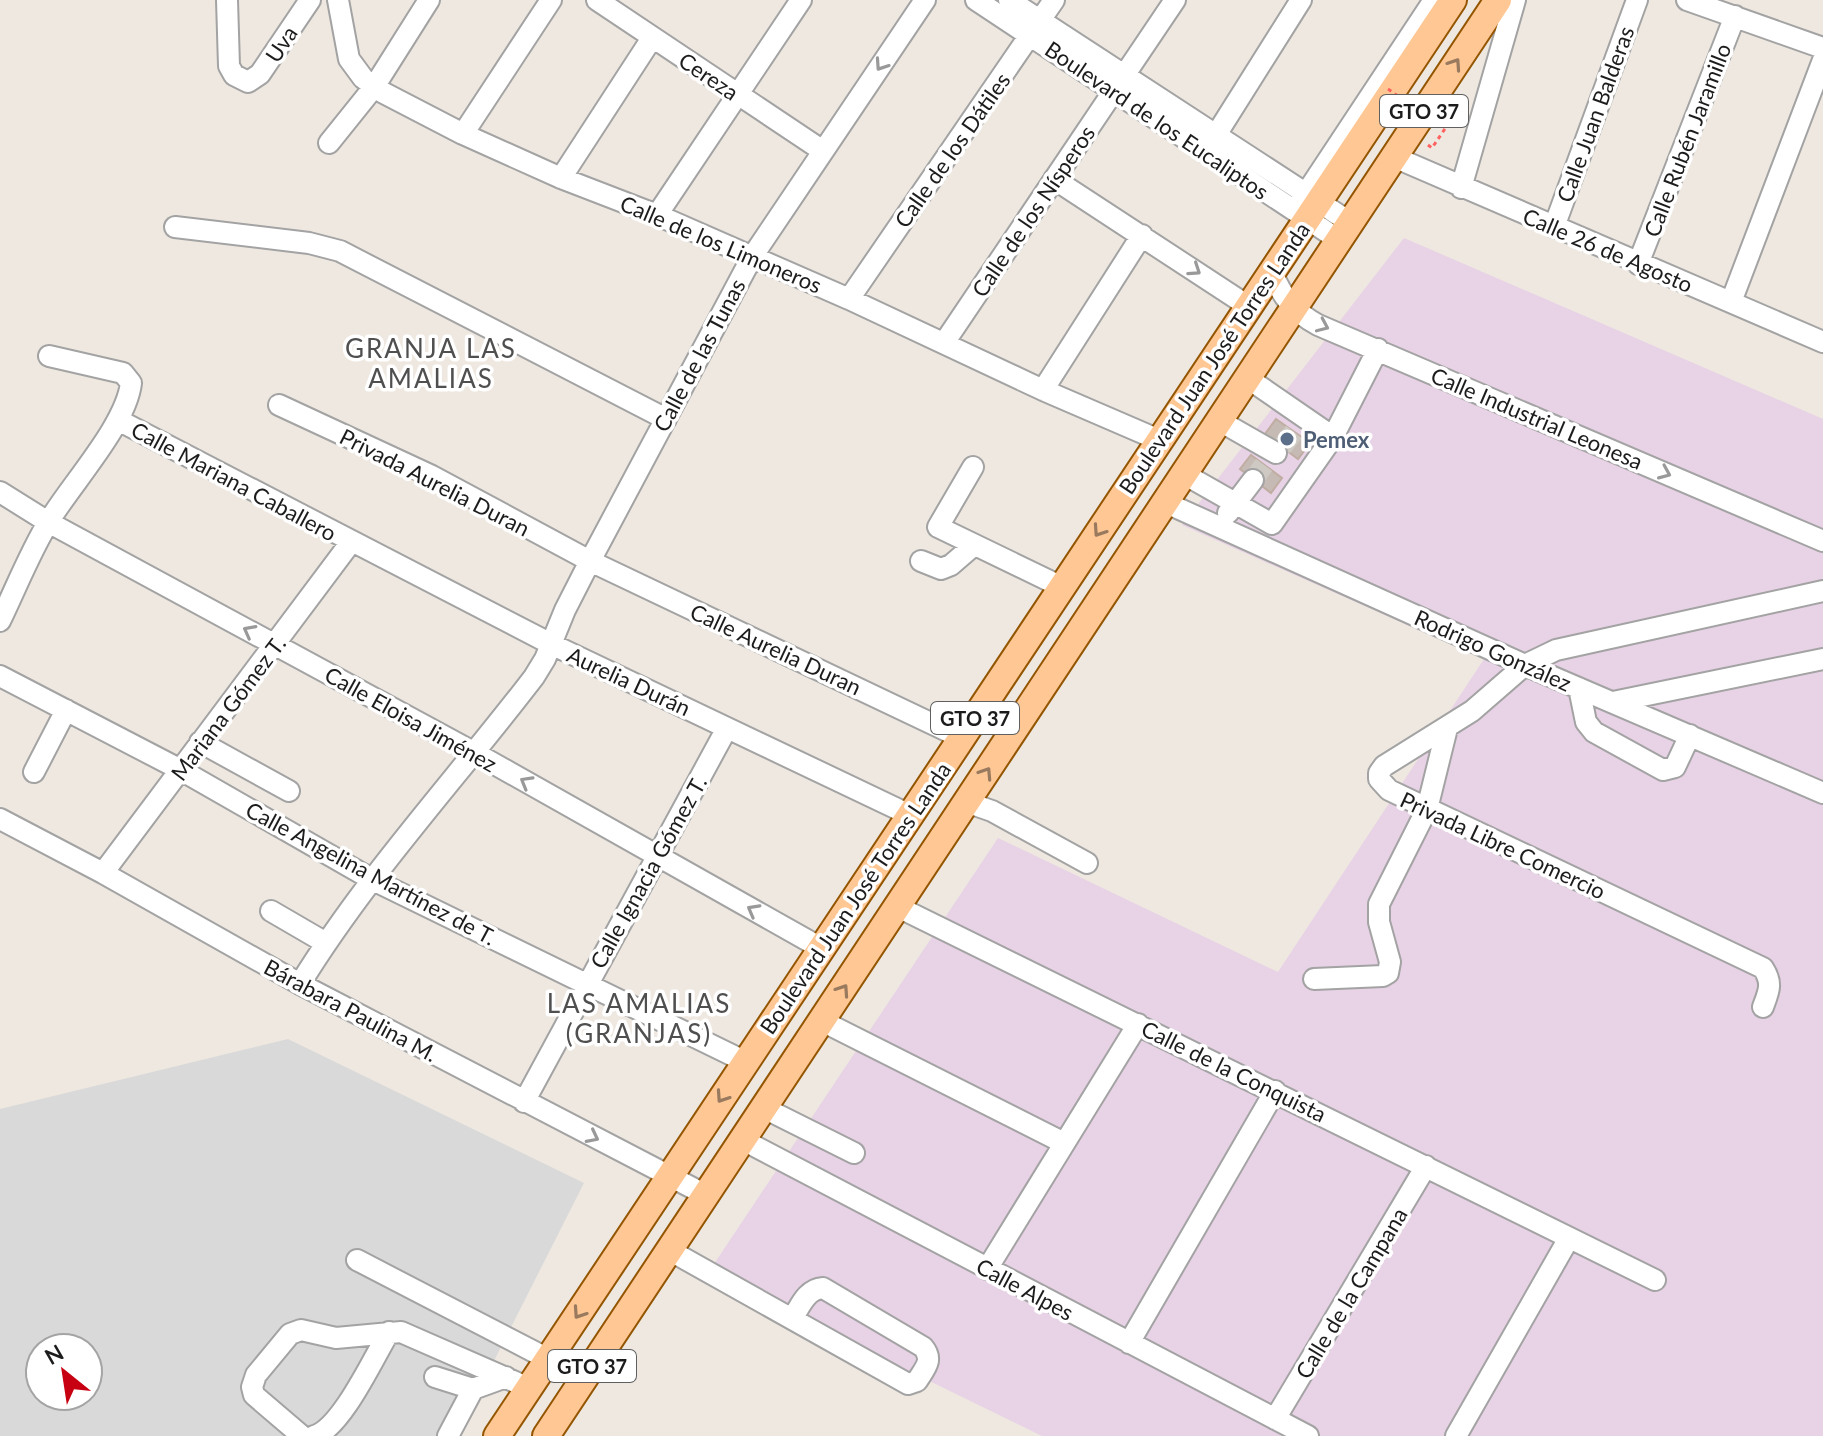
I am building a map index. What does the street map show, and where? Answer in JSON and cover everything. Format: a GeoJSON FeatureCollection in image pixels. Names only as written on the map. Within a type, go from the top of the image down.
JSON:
{"type":"FeatureCollection","features":[{"type":"Feature","properties":{"kind":"main road","name":"Boulevard Juan José Torres Landa"},"geometry":{"type":"LineString","coordinates":[[497,1436],[517,1383],[548,1359],[1272,272],[1306,207],[1453,0]]}},
{"type":"Feature","properties":{"kind":"main road","name":"Boulevard Juan José Torres Landa"},"geometry":{"type":"LineString","coordinates":[[546,1436],[1498,0]]}},
{"type":"Feature","properties":{"kind":"street","name":"Uva"},"geometry":{"type":"LineString","coordinates":[[227,0],[229,66],[234,75],[248,82],[260,74],[310,0]]}},
{"type":"Feature","properties":{"kind":"street","name":"Calle de los Limoneros"},"geometry":{"type":"LineString","coordinates":[[338,0],[349,59],[374,87],[463,134],[849,299],[1043,390],[1159,440]]}},
{"type":"Feature","properties":{"kind":"street"},"geometry":{"type":"LineString","coordinates":[[329,143],[374,87],[429,0]]}},
{"type":"Feature","properties":{"kind":"street"},"geometry":{"type":"LineString","coordinates":[[463,134],[551,0]]}},
{"type":"Feature","properties":{"kind":"street","name":"Cereza"},"geometry":{"type":"LineString","coordinates":[[597,0],[823,151]]}},
{"type":"Feature","properties":{"kind":"street"},"geometry":{"type":"LineString","coordinates":[[657,215],[735,94],[801,0]]}},
{"type":"Feature","properties":{"kind":"street","name":"Calle de las Tunas"},"geometry":{"type":"LineString","coordinates":[[300,984],[373,880],[534,677],[590,561],[752,257],[925,0]]}},
{"type":"Feature","properties":{"kind":"street","name":"Boulevard de los Eucaliptos"},"geometry":{"type":"LineString","coordinates":[[976,0],[1035,28],[1345,231]]}},
{"type":"Feature","properties":{"kind":"street","name":"Boulevard de los Eucaliptos"},"geometry":{"type":"LineString","coordinates":[[1009,0],[1035,28]]}},
{"type":"Feature","properties":{"kind":"street","name":"Calle de los Dátiles"},"geometry":{"type":"LineString","coordinates":[[849,299],[1054,0]]}},
{"type":"Feature","properties":{"kind":"street","name":"Calle de los Nísperos"},"geometry":{"type":"LineString","coordinates":[[944,343],[1175,0]]}},
{"type":"Feature","properties":{"kind":"street"},"geometry":{"type":"LineString","coordinates":[[1216,135],[1301,0]]}},
{"type":"Feature","properties":{"kind":"street"},"geometry":{"type":"LineString","coordinates":[[1306,207],[1434,0]]}},
{"type":"Feature","properties":{"kind":"street"},"geometry":{"type":"LineString","coordinates":[[1461,188],[1515,0]]}},
{"type":"Feature","properties":{"kind":"street","name":"Calle Juan Balderas"},"geometry":{"type":"LineString","coordinates":[[1554,227],[1637,0]]}},
{"type":"Feature","properties":{"kind":"street"},"geometry":{"type":"LineString","coordinates":[[1687,0],[1823,48]]}},
{"type":"Feature","properties":{"kind":"street","name":"Calle Rubén Jaramillo"},"geometry":{"type":"LineString","coordinates":[[1638,264],[1735,16]]}},
{"type":"Feature","properties":{"kind":"street"},"geometry":{"type":"LineString","coordinates":[[561,178],[652,38]]}},
{"type":"Feature","properties":{"kind":"street"},"geometry":{"type":"LineString","coordinates":[[1731,302],[1823,60]]}},
{"type":"Feature","properties":{"kind":"street","name":"Boulevard de los Eucaliptos"},"geometry":{"type":"LineString","coordinates":[[1119,83],[1216,135],[1306,207]]}},
{"type":"Feature","properties":{"kind":"street","name":"Calle 26 de Agosto"},"geometry":{"type":"LineString","coordinates":[[1394,157],[1823,342]]}},
{"type":"Feature","properties":{"kind":"street"},"geometry":{"type":"LineString","coordinates":[[1054,179],[1248,306]]}},
{"type":"Feature","properties":{"kind":"street"},"geometry":{"type":"LineString","coordinates":[[175,227],[309,243],[340,251],[666,419]]}},
{"type":"Feature","properties":{"kind":"street"},"geometry":{"type":"LineString","coordinates":[[1043,390],[1142,235]]}},
{"type":"Feature","properties":{"kind":"street","name":"Calle Industrial Leonesa"},"geometry":{"type":"LineString","coordinates":[[1272,272],[1279,291],[1293,308],[1318,325],[1823,541]]}},
{"type":"Feature","properties":{"kind":"street"},"geometry":{"type":"LineString","coordinates":[[1274,551],[1272,524],[1333,437],[1378,349]]}},
{"type":"Feature","properties":{"kind":"street"},"geometry":{"type":"LineString","coordinates":[[0,621],[48,522],[118,420],[130,392],[131,383],[123,373],[49,356]]}},
{"type":"Feature","properties":{"kind":"street"},"geometry":{"type":"LineString","coordinates":[[1246,377],[1279,449]]}},
{"type":"Feature","properties":{"kind":"street","name":"Privada Aurelia Duran"},"geometry":{"type":"LineString","coordinates":[[279,405],[432,476],[590,561]]}},
{"type":"Feature","properties":{"kind":"street","name":"Calle Mariana Caballero"},"geometry":{"type":"LineString","coordinates":[[118,420],[351,542]]}},
{"type":"Feature","properties":{"kind":"street"},"geometry":{"type":"LineString","coordinates":[[1218,420],[1279,449],[1333,437]]}},
{"type":"Feature","properties":{"kind":"street"},"geometry":{"type":"LineString","coordinates":[[1218,526],[1279,449]]}},
{"type":"Feature","properties":{"kind":"street"},"geometry":{"type":"LineString","coordinates":[[973,467],[938,527],[1062,587]]}},
{"type":"Feature","properties":{"kind":"street"},"geometry":{"type":"LineString","coordinates":[[1184,474],[1272,524]]}},
{"type":"Feature","properties":{"kind":"street","name":"Calle Eloisa Jiménez"},"geometry":{"type":"LineString","coordinates":[[0,492],[48,522],[475,753],[821,948]]}},
{"type":"Feature","properties":{"kind":"street","name":"Rodrigo González"},"geometry":{"type":"LineString","coordinates":[[1164,502],[1525,665],[1823,793]]}},
{"type":"Feature","properties":{"kind":"street","name":"Aurelia Durán"},"geometry":{"type":"LineString","coordinates":[[351,542],[551,644],[910,815]]}},
{"type":"Feature","properties":{"kind":"street","name":"Mariana Gómez T."},"geometry":{"type":"LineString","coordinates":[[103,873],[351,542]]}},
{"type":"Feature","properties":{"kind":"street"},"geometry":{"type":"LineString","coordinates":[[921,561],[941,569],[951,565],[973,546]]}},
{"type":"Feature","properties":{"kind":"street","name":"Calle Aurelia Duran"},"geometry":{"type":"LineString","coordinates":[[590,561],[962,738]]}},
{"type":"Feature","properties":{"kind":"street","name":"Privada Libre Comercio"},"geometry":{"type":"LineString","coordinates":[[1763,1007],[1770,979],[1763,968],[1389,790],[1383,786],[1379,773],[1384,766],[1482,703],[1525,665],[1556,650],[1823,591]]}},
{"type":"Feature","properties":{"kind":"street"},"geometry":{"type":"LineString","coordinates":[[1613,702],[1823,659]]}},
{"type":"Feature","properties":{"kind":"street","name":"Calle Angelina Martínez de T."},"geometry":{"type":"LineString","coordinates":[[0,676],[181,770],[373,880],[746,1062]]}},
{"type":"Feature","properties":{"kind":"street"},"geometry":{"type":"LineString","coordinates":[[1579,688],[1586,722],[1594,732],[1663,770],[1675,767],[1690,735]]}},
{"type":"Feature","properties":{"kind":"street"},"geometry":{"type":"LineString","coordinates":[[34,772],[66,710]]}},
{"type":"Feature","properties":{"kind":"street","name":"Calle Ignacia Gómez T."},"geometry":{"type":"LineString","coordinates":[[524,1102],[727,728]]}},
{"type":"Feature","properties":{"kind":"street"},"geometry":{"type":"LineString","coordinates":[[1314,979],[1383,976],[1388,973],[1390,962],[1379,922],[1379,904],[1427,809],[1447,728]]}},
{"type":"Feature","properties":{"kind":"street"},"geometry":{"type":"LineString","coordinates":[[200,742],[289,791]]}},
{"type":"Feature","properties":{"kind":"street"},"geometry":{"type":"LineString","coordinates":[[966,802],[992,811],[1087,863]]}},
{"type":"Feature","properties":{"kind":"street","name":"Bárabara Paulina M."},"geometry":{"type":"LineString","coordinates":[[0,819],[300,984],[706,1195]]}},
{"type":"Feature","properties":{"kind":"street","name":"Calle de la Conquista"},"geometry":{"type":"LineString","coordinates":[[898,907],[1655,1280]]}},
{"type":"Feature","properties":{"kind":"street"},"geometry":{"type":"LineString","coordinates":[[271,911],[326,943]]}},
{"type":"Feature","properties":{"kind":"street"},"geometry":{"type":"LineString","coordinates":[[822,1021],[1064,1143]]}},
{"type":"Feature","properties":{"kind":"street"},"geometry":{"type":"LineString","coordinates":[[987,1269],[1138,1024]]}},
{"type":"Feature","properties":{"kind":"street"},"geometry":{"type":"LineString","coordinates":[[1129,1343],[1275,1091]]}},
{"type":"Feature","properties":{"kind":"street"},"geometry":{"type":"LineString","coordinates":[[764,1108],[854,1153]]}},
{"type":"Feature","properties":{"kind":"street","name":"Calle Alpes"},"geometry":{"type":"LineString","coordinates":[[743,1140],[1308,1436]]}},
{"type":"Feature","properties":{"kind":"street","name":"Calle de la Campana"},"geometry":{"type":"LineString","coordinates":[[1275,1419],[1426,1166]]}},
{"type":"Feature","properties":{"kind":"street"},"geometry":{"type":"LineString","coordinates":[[1456,1436],[1569,1238]]}},
{"type":"Feature","properties":{"kind":"street"},"geometry":{"type":"LineString","coordinates":[[669,1250],[792,1319],[911,1385],[929,1363],[929,1355],[923,1347],[823,1288],[814,1289],[808,1294],[792,1319]]}},
{"type":"Feature","properties":{"kind":"street"},"geometry":{"type":"LineString","coordinates":[[357,1260],[548,1359]]}},
{"type":"Feature","properties":{"kind":"street"},"geometry":{"type":"LineString","coordinates":[[302,1436],[254,1395],[252,1387],[256,1375],[290,1334],[301,1330],[336,1338],[401,1332],[517,1383]]}},
{"type":"Feature","properties":{"kind":"street"},"geometry":{"type":"LineString","coordinates":[[314,1436],[321,1434],[338,1416],[389,1332]]}},
{"type":"Feature","properties":{"kind":"street"},"geometry":{"type":"LineString","coordinates":[[435,1377],[473,1389],[517,1383]]}},
{"type":"Feature","properties":{"kind":"street"},"geometry":{"type":"LineString","coordinates":[[448,1436],[473,1389]]}},
{"type":"Feature","properties":{"kind":"path"},"geometry":{"type":"LineString","coordinates":[[1388,89],[1444,128]]}},
{"type":"Feature","properties":{"kind":"path"},"geometry":{"type":"LineString","coordinates":[[1432,148],[1459,108]]}},
{"type":"Feature","properties":{"kind":"shaded area"},"geometry":{"type":"Polygon","coordinates":[[[1404,238],[1823,419],[1823,1436],[1042,1436],[708,1273],[998,838],[1278,972],[1484,659],[1182,525],[1404,238]]]}},
{"type":"Feature","properties":{"kind":"shaded area"},"geometry":{"type":"Polygon","coordinates":[[[288,1039],[584,1183],[456,1436],[0,1436],[0,1109],[288,1039]]]}},
{"type":"Feature","properties":{"kind":"building","name":"Pemex"},"geometry":{"type":"Polygon","coordinates":[[[1276,419],[1310,443],[1298,459],[1265,434],[1276,419]]]}},
{"type":"Feature","properties":{"kind":"building","name":"Pemex"},"geometry":{"type":"Polygon","coordinates":[[[1251,455],[1282,478],[1271,493],[1240,469],[1251,455]]]}},
{"type":"Feature","properties":{"kind":"tunnel"},"geometry":{"type":"LineString","coordinates":[[1282,447],[1294,432]]}},
{"type":"Feature","properties":{"kind":"tunnel"},"geometry":{"type":"LineString","coordinates":[[1253,480],[1264,465]]}},
{"type":"Feature","properties":{"kind":"place","name":"Pemex"},"geometry":{"type":"Point","coordinates":[1287,439]}},
{"type":"Feature","properties":{"kind":"district","name":"GRANJA LAS AMALIAS"},"geometry":{"type":"Point","coordinates":[431,363]}},
{"type":"Feature","properties":{"kind":"district","name":"LAS AMALIAS (GRANJAS)"},"geometry":{"type":"Point","coordinates":[639,1018]}}]}
